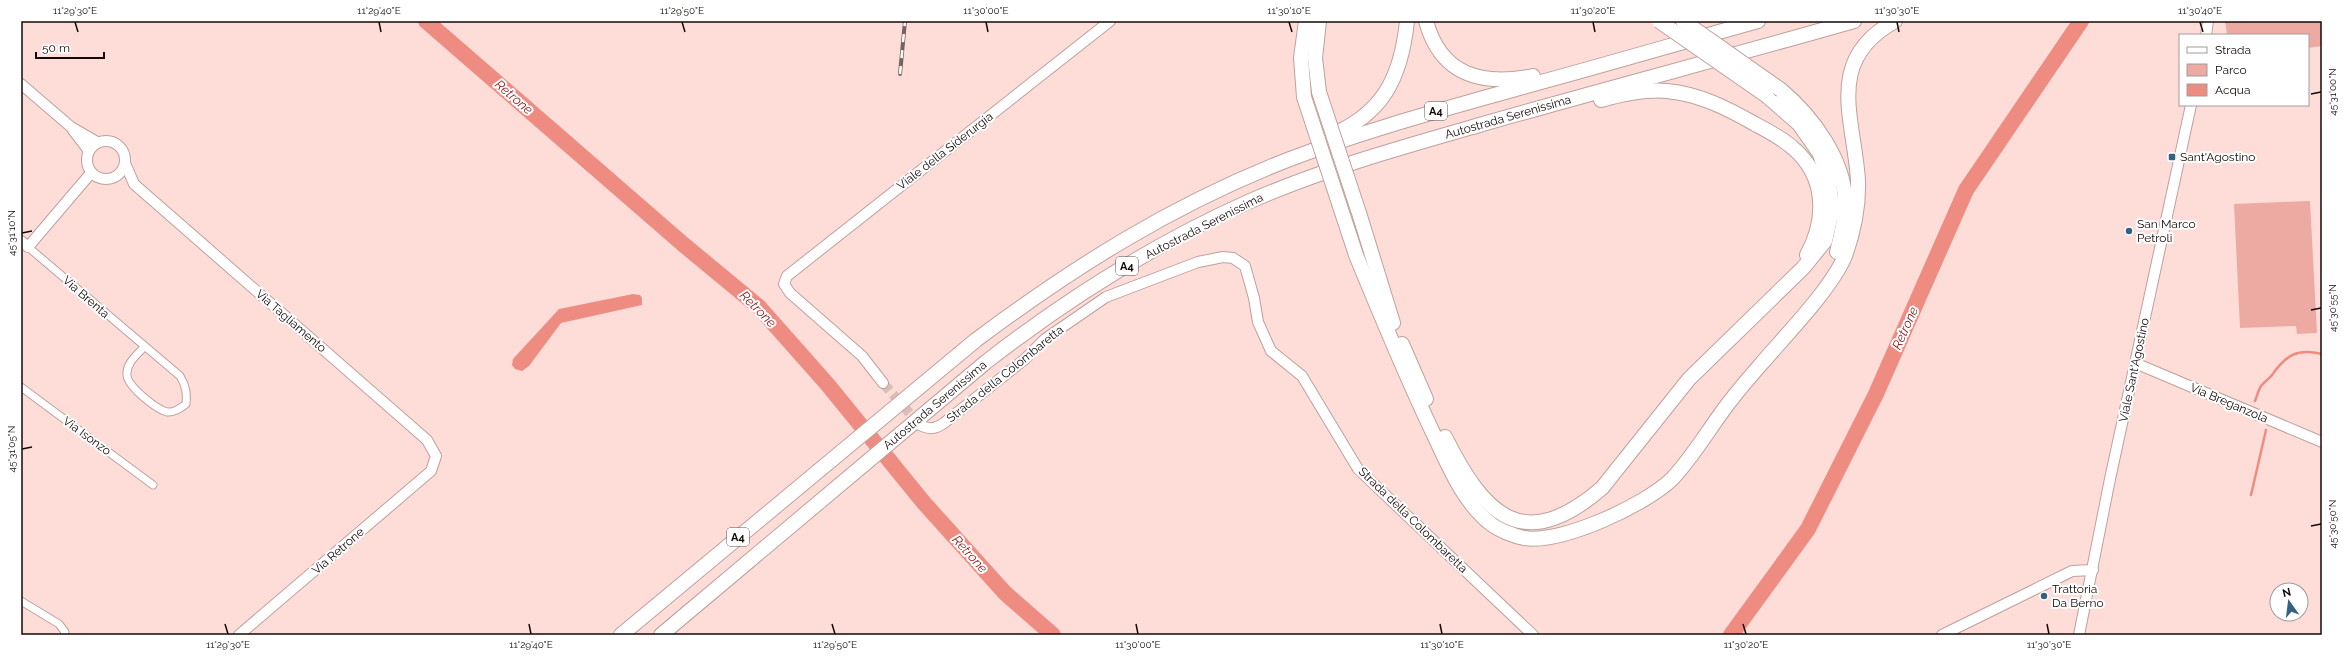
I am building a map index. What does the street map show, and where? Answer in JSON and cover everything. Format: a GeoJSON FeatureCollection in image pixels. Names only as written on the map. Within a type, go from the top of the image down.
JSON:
{"type":"FeatureCollection","features":[{"type":"Feature","properties":{"kind":"highway"},"geometry":{"type":"LineString","coordinates":[[1306,21],[1301,58],[1304,98],[1356,255],[1405,376],[1450,468],[1476,512],[1494,527],[1524,538],[1554,537],[1607,518],[1642,501],[1671,479],[1724,408],[1821,292],[1844,258],[1858,206],[1856,162],[1847,98],[1851,70],[1869,41],[1878,32],[1895,21]]}},
{"type":"Feature","properties":{"kind":"highway"},"geometry":{"type":"LineString","coordinates":[[1319,21],[1315,58],[1320,92],[1392,319],[1446,439],[1461,467],[1483,499],[1502,513],[1525,522],[1546,522],[1563,517],[1585,504],[1602,488],[1689,379],[1803,268],[1825,241],[1832,214],[1831,199],[1826,170],[1809,136],[1789,114],[1767,96],[1659,21]]}},
{"type":"Feature","properties":{"kind":"highway"},"geometry":{"type":"LineString","coordinates":[[1127,237],[1163,212],[1228,177],[1346,129],[1361,120],[1379,102],[1392,82],[1401,58],[1407,21]]}},
{"type":"Feature","properties":{"kind":"highway"},"geometry":{"type":"LineString","coordinates":[[1426,21],[1434,42],[1453,65],[1471,76],[1500,81],[1538,75],[1665,40],[1746,21]]}},
{"type":"Feature","properties":{"kind":"highway"},"geometry":{"type":"LineString","coordinates":[[1683,21],[1780,90],[1801,107],[1821,134],[1835,162],[1844,191],[1845,203],[1842,235],[1831,271],[1821,292]]}},
{"type":"Feature","properties":{"kind":"highway","name":"Autostrada Serenissima"},"geometry":{"type":"LineString","coordinates":[[621,635],[976,340],[1022,306],[1127,237],[1230,185],[1290,159],[1374,130],[1758,21]]}},
{"type":"Feature","properties":{"kind":"highway","name":"Autostrada Serenissima"},"geometry":{"type":"LineString","coordinates":[[661,635],[1008,344],[1038,322],[1169,241],[1247,202],[1287,186],[1389,151],[1854,21]]}},
{"type":"Feature","properties":{"kind":"highway"},"geometry":{"type":"LineString","coordinates":[[1389,151],[1488,130],[1573,107],[1634,93],[1667,91],[1706,100],[1738,114],[1793,147],[1810,167],[1815,179],[1821,204],[1816,235],[1803,262],[1779,290]]}},
{"type":"Feature","properties":{"kind":"street","name":"Viale della Siderurgia"},"geometry":{"type":"LineString","coordinates":[[883,383],[862,356],[790,293],[784,284],[787,276],[1110,21]]}},
{"type":"Feature","properties":{"kind":"street"},"geometry":{"type":"LineString","coordinates":[[2206,34],[2208,21]]}},
{"type":"Feature","properties":{"kind":"street","name":"Via Tagliamento"},"geometry":{"type":"LineString","coordinates":[[21,84],[71,127],[97,142],[107,140],[120,146],[125,156],[125,163],[134,184],[427,440],[436,456],[434,465]]}},
{"type":"Feature","properties":{"kind":"street","name":"Viale Sant'Agostino"},"geometry":{"type":"LineString","coordinates":[[2079,635],[2110,479],[2191,106]]}},
{"type":"Feature","properties":{"kind":"street","name":"Via Tagliamento"},"geometry":{"type":"LineString","coordinates":[[71,127],[89,151]]}},
{"type":"Feature","properties":{"kind":"street"},"geometry":{"type":"LineString","coordinates":[[97,142],[89,151],[86,160],[91,173],[103,180],[134,184]]}},
{"type":"Feature","properties":{"kind":"street"},"geometry":{"type":"LineString","coordinates":[[103,180],[116,177],[121,172],[125,163]]}},
{"type":"Feature","properties":{"kind":"street","name":"Via Brenta"},"geometry":{"type":"LineString","coordinates":[[91,173],[24,244],[180,376],[185,385],[186,404],[179,410],[168,412],[159,409],[131,386],[127,375],[130,363],[144,346]]}},
{"type":"Feature","properties":{"kind":"street","name":"Strada della Colombaretta"},"geometry":{"type":"LineString","coordinates":[[920,424],[927,428],[935,429],[944,423],[1025,359],[1045,339],[1106,298],[1198,262],[1223,257],[1233,258],[1245,266],[1254,298],[1258,322],[1271,351],[1302,376],[1358,469],[1533,635]]}},
{"type":"Feature","properties":{"kind":"street","name":"Via Breganzola"},"geometry":{"type":"LineString","coordinates":[[2135,363],[2322,442]]}},
{"type":"Feature","properties":{"kind":"street","name":"Via Isonzo"},"geometry":{"type":"LineString","coordinates":[[21,387],[153,485]]}},
{"type":"Feature","properties":{"kind":"street","name":"Via Retrone"},"geometry":{"type":"LineString","coordinates":[[239,635],[431,471],[434,465]]}},
{"type":"Feature","properties":{"kind":"street"},"geometry":{"type":"LineString","coordinates":[[1942,635],[2072,571],[2093,570]]}},
{"type":"Feature","properties":{"kind":"street"},"geometry":{"type":"LineString","coordinates":[[21,601],[59,624],[65,632],[64,635]]}},
{"type":"Feature","properties":{"kind":"green space"},"geometry":{"type":"Polygon","coordinates":[[[2225,21],[2322,21],[2322,46],[2309,48],[2309,34],[2227,34],[2225,21]]]}},
{"type":"Feature","properties":{"kind":"green space"},"geometry":{"type":"Polygon","coordinates":[[[2310,201],[2317,333],[2297,334],[2296,326],[2240,328],[2234,204],[2310,201]]]}},
{"type":"Feature","properties":{"kind":"water"},"geometry":{"type":"Polygon","coordinates":[[[633,294],[640,295],[642,298],[642,305],[561,323],[529,366],[522,371],[515,369],[512,365],[513,359],[559,309],[633,294]]]}},
{"type":"Feature","properties":{"kind":"waterway","name":"Retrone"},"geometry":{"type":"LineString","coordinates":[[426,21],[684,245],[759,307],[828,385],[924,503],[1005,593],[1053,635]]}},
{"type":"Feature","properties":{"kind":"waterway","name":"Retrone"},"geometry":{"type":"LineString","coordinates":[[1731,635],[1808,529],[1876,394],[1966,190],[2081,21]]}},
{"type":"Feature","properties":{"kind":"waterway"},"geometry":{"type":"LineString","coordinates":[[2255,401],[2261,386],[2287,358],[2306,352],[2322,354]]}},
{"type":"Feature","properties":{"kind":"waterway"},"geometry":{"type":"LineString","coordinates":[[2251,495],[2266,430]]}},
{"type":"Feature","properties":{"kind":"tunnel"},"geometry":{"type":"LineString","coordinates":[[883,383],[920,425]]}},
{"type":"Feature","properties":{"kind":"railway"},"geometry":{"type":"LineString","coordinates":[[900,74],[905,21]]}},
{"type":"Feature","properties":{"kind":"place","name":"Sant'Agostino"},"geometry":{"type":"Point","coordinates":[2172,157]}},
{"type":"Feature","properties":{"kind":"place","name":"San Marco Petroli"},"geometry":{"type":"Point","coordinates":[2129,231]}},
{"type":"Feature","properties":{"kind":"place","name":"Trattoria Da Berno"},"geometry":{"type":"Point","coordinates":[2044,596]}}]}
